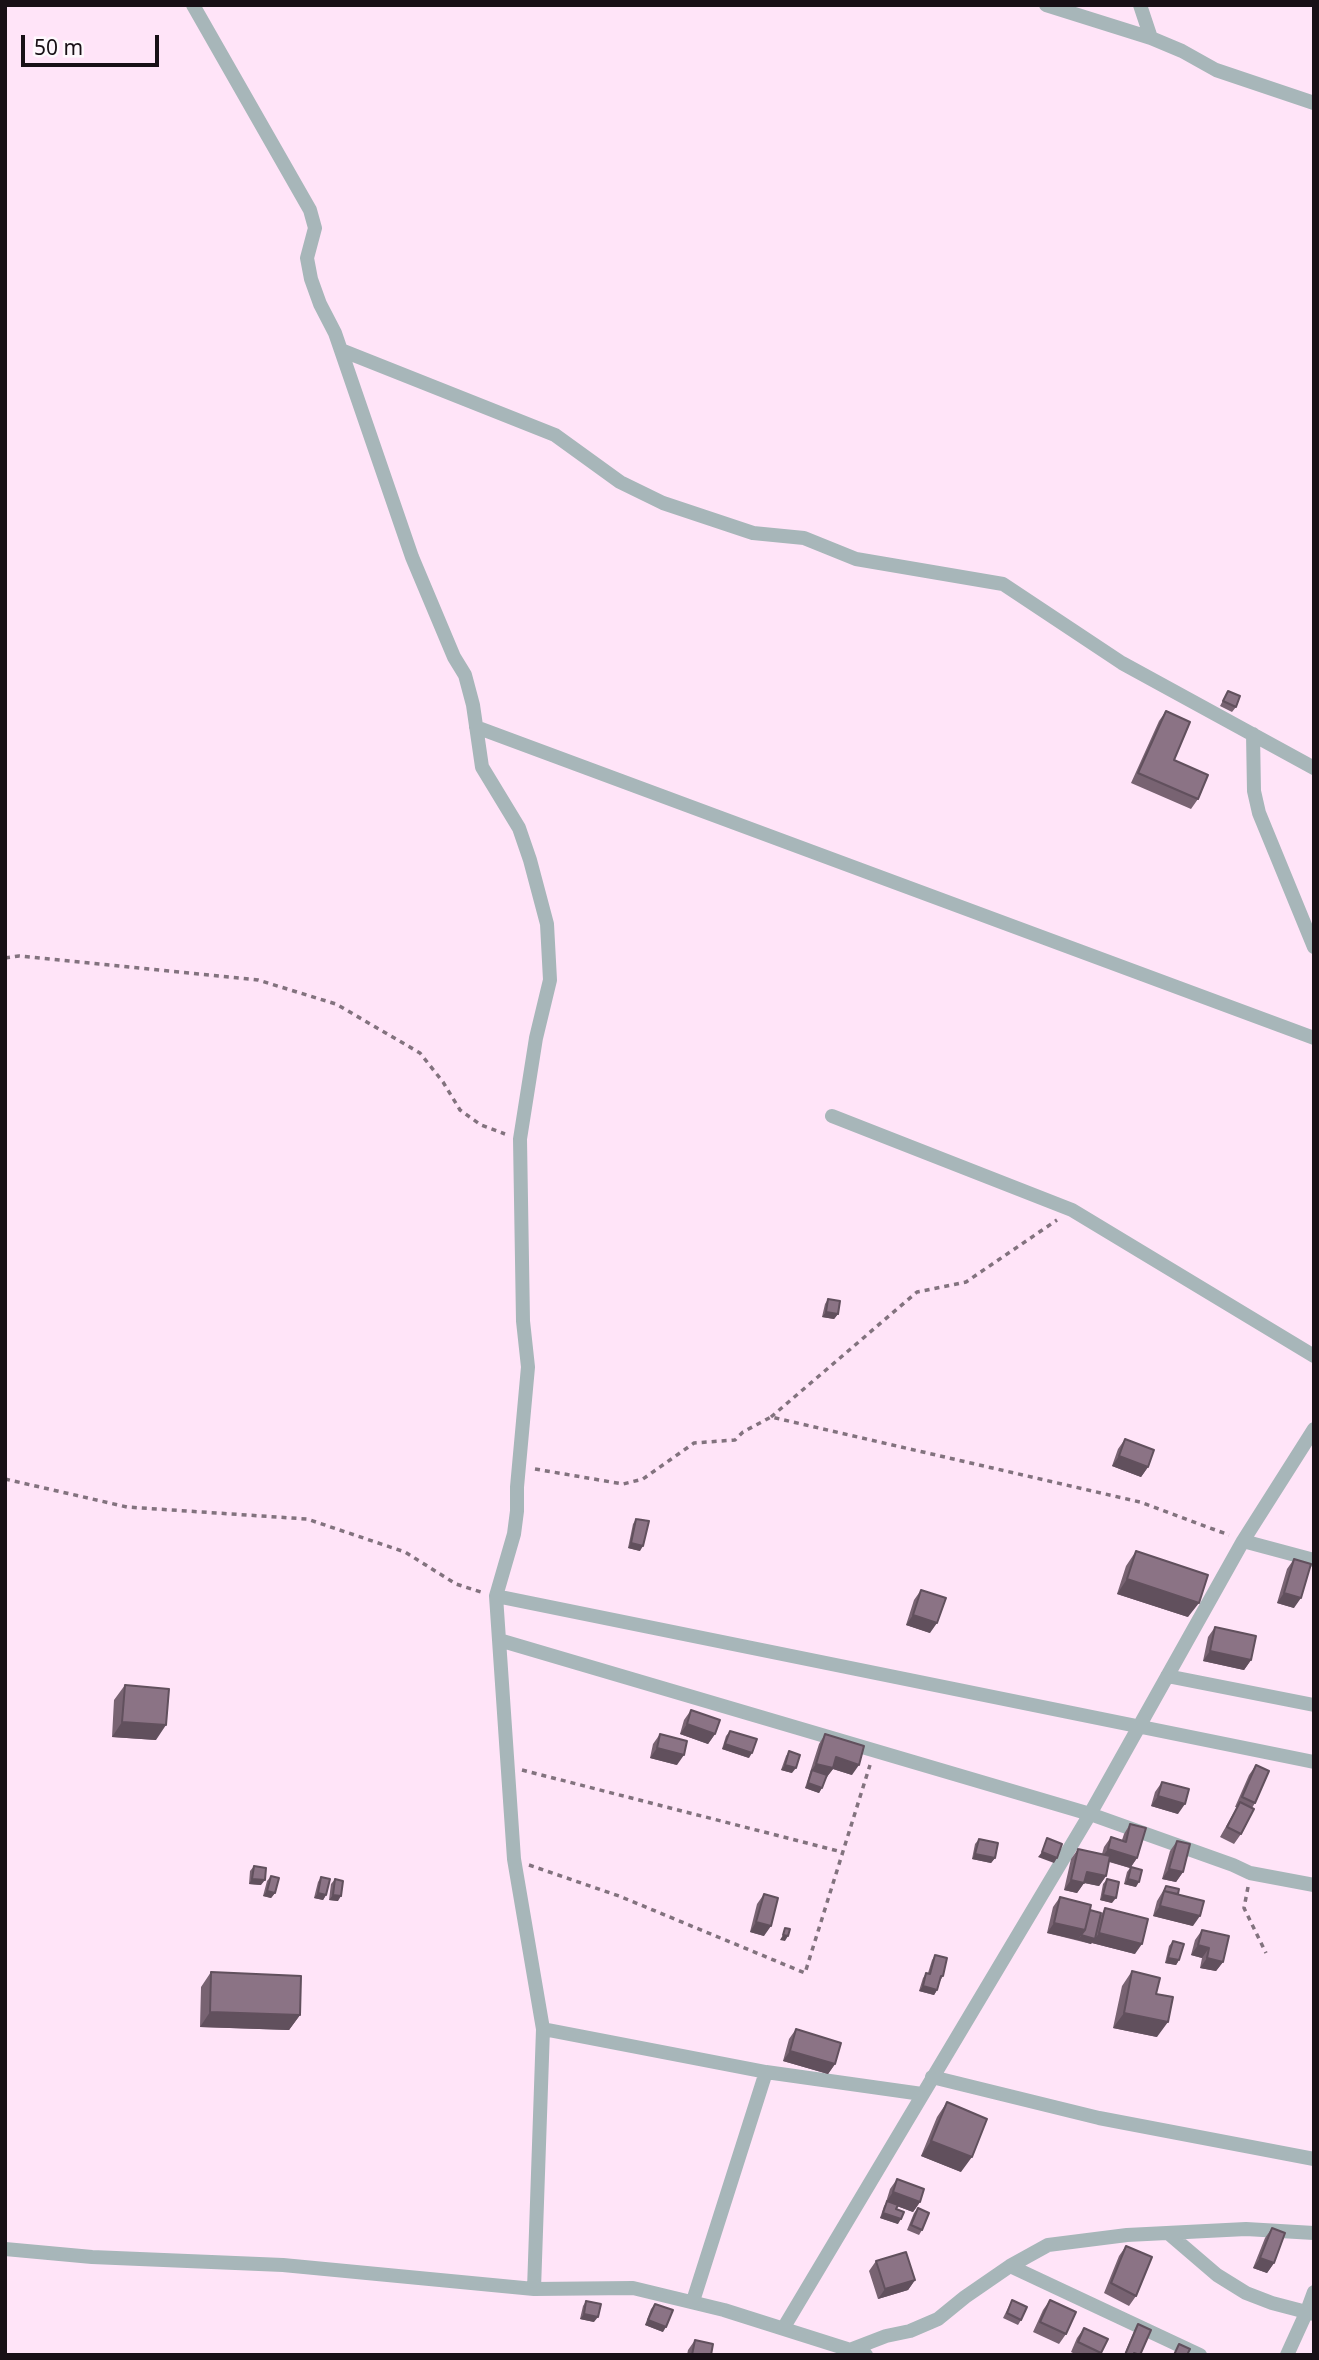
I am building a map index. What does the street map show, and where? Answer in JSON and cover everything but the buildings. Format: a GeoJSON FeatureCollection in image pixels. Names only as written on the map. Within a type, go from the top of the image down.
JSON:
{"type":"FeatureCollection","features":[{"type":"Feature","properties":{"kind":"street"},"geometry":{"type":"LineString","coordinates":[[193,5],[310,210],[315,228],[307,258],[311,279],[341,350],[412,557],[454,657],[465,676],[473,705],[482,767],[519,828],[547,924],[550,980],[536,1038],[520,1139],[523,1321],[528,1367],[514,1534],[496,1596],[514,1859],[543,2029],[534,2289]]}},
{"type":"Feature","properties":{"kind":"street"},"geometry":{"type":"LineString","coordinates":[[1046,5],[1151,38],[1216,70],[1314,103]]}},
{"type":"Feature","properties":{"kind":"street"},"geometry":{"type":"LineString","coordinates":[[1140,5],[1151,38]]}},
{"type":"Feature","properties":{"kind":"street"},"geometry":{"type":"LineString","coordinates":[[341,350],[555,435],[620,482],[663,503],[753,533],[804,538],[856,559],[1003,584],[1122,663],[1314,768]]}},
{"type":"Feature","properties":{"kind":"street"},"geometry":{"type":"LineString","coordinates":[[476,727],[1314,1038]]}},
{"type":"Feature","properties":{"kind":"street"},"geometry":{"type":"LineString","coordinates":[[1253,734],[1254,791],[1259,813],[1314,947]]}},
{"type":"Feature","properties":{"kind":"street"},"geometry":{"type":"LineString","coordinates":[[832,1116],[1072,1210],[1314,1356]]}},
{"type":"Feature","properties":{"kind":"street"},"geometry":{"type":"LineString","coordinates":[[784,2328],[1090,1814],[1244,1541],[1314,1429]]}},
{"type":"Feature","properties":{"kind":"street"},"geometry":{"type":"LineString","coordinates":[[1244,1541],[1314,1560]]}},
{"type":"Feature","properties":{"kind":"street"},"geometry":{"type":"LineString","coordinates":[[496,1596],[1314,1762]]}},
{"type":"Feature","properties":{"kind":"street"},"geometry":{"type":"LineString","coordinates":[[499,1640],[1090,1814],[1233,1865],[1250,1874],[1314,1885]]}},
{"type":"Feature","properties":{"kind":"street"},"geometry":{"type":"LineString","coordinates":[[1167,1676],[1314,1705]]}},
{"type":"Feature","properties":{"kind":"street"},"geometry":{"type":"LineString","coordinates":[[543,2029],[766,2072],[922,2094]]}},
{"type":"Feature","properties":{"kind":"street"},"geometry":{"type":"LineString","coordinates":[[693,2301],[766,2072]]}},
{"type":"Feature","properties":{"kind":"street"},"geometry":{"type":"LineString","coordinates":[[932,2077],[1099,2118],[1314,2159]]}},
{"type":"Feature","properties":{"kind":"street"},"geometry":{"type":"LineString","coordinates":[[845,2352],[938,2319],[1010,2266],[1048,2245],[1168,2233],[1246,2229],[1314,2232]]}},
{"type":"Feature","properties":{"kind":"street"},"geometry":{"type":"LineString","coordinates":[[1168,2233],[1217,2275],[1246,2293],[1272,2303],[1311,2312]]}},
{"type":"Feature","properties":{"kind":"street"},"geometry":{"type":"LineString","coordinates":[[5,2249],[92,2257],[283,2265],[534,2289],[633,2288],[693,2301],[784,2328],[845,2352],[866,2355]]}},
{"type":"Feature","properties":{"kind":"street"},"geometry":{"type":"LineString","coordinates":[[1010,2266],[1200,2355]]}},
{"type":"Feature","properties":{"kind":"street"},"geometry":{"type":"LineString","coordinates":[[1287,2355],[1311,2312],[1314,2292]]}},
{"type":"Feature","properties":{"kind":"path"},"geometry":{"type":"LineString","coordinates":[[5,958],[32,957],[258,980],[336,1003],[420,1053],[460,1110],[481,1125],[520,1139]]}},
{"type":"Feature","properties":{"kind":"path"},"geometry":{"type":"LineString","coordinates":[[519,1466],[623,1484],[643,1479],[694,1443],[735,1440],[743,1432],[771,1417],[917,1293],[966,1282],[1072,1210]]}},
{"type":"Feature","properties":{"kind":"path"},"geometry":{"type":"LineString","coordinates":[[771,1417],[1140,1502],[1244,1541]]}},
{"type":"Feature","properties":{"kind":"path"},"geometry":{"type":"LineString","coordinates":[[5,1479],[127,1507],[307,1519],[405,1552],[456,1584],[496,1596]]}},
{"type":"Feature","properties":{"kind":"path"},"geometry":{"type":"LineString","coordinates":[[514,1859],[619,1896],[805,1973],[875,1751]]}},
{"type":"Feature","properties":{"kind":"path"},"geometry":{"type":"LineString","coordinates":[[509,1767],[842,1853]]}},
{"type":"Feature","properties":{"kind":"path"},"geometry":{"type":"LineString","coordinates":[[1250,1874],[1244,1908],[1266,1953]]}}]}
